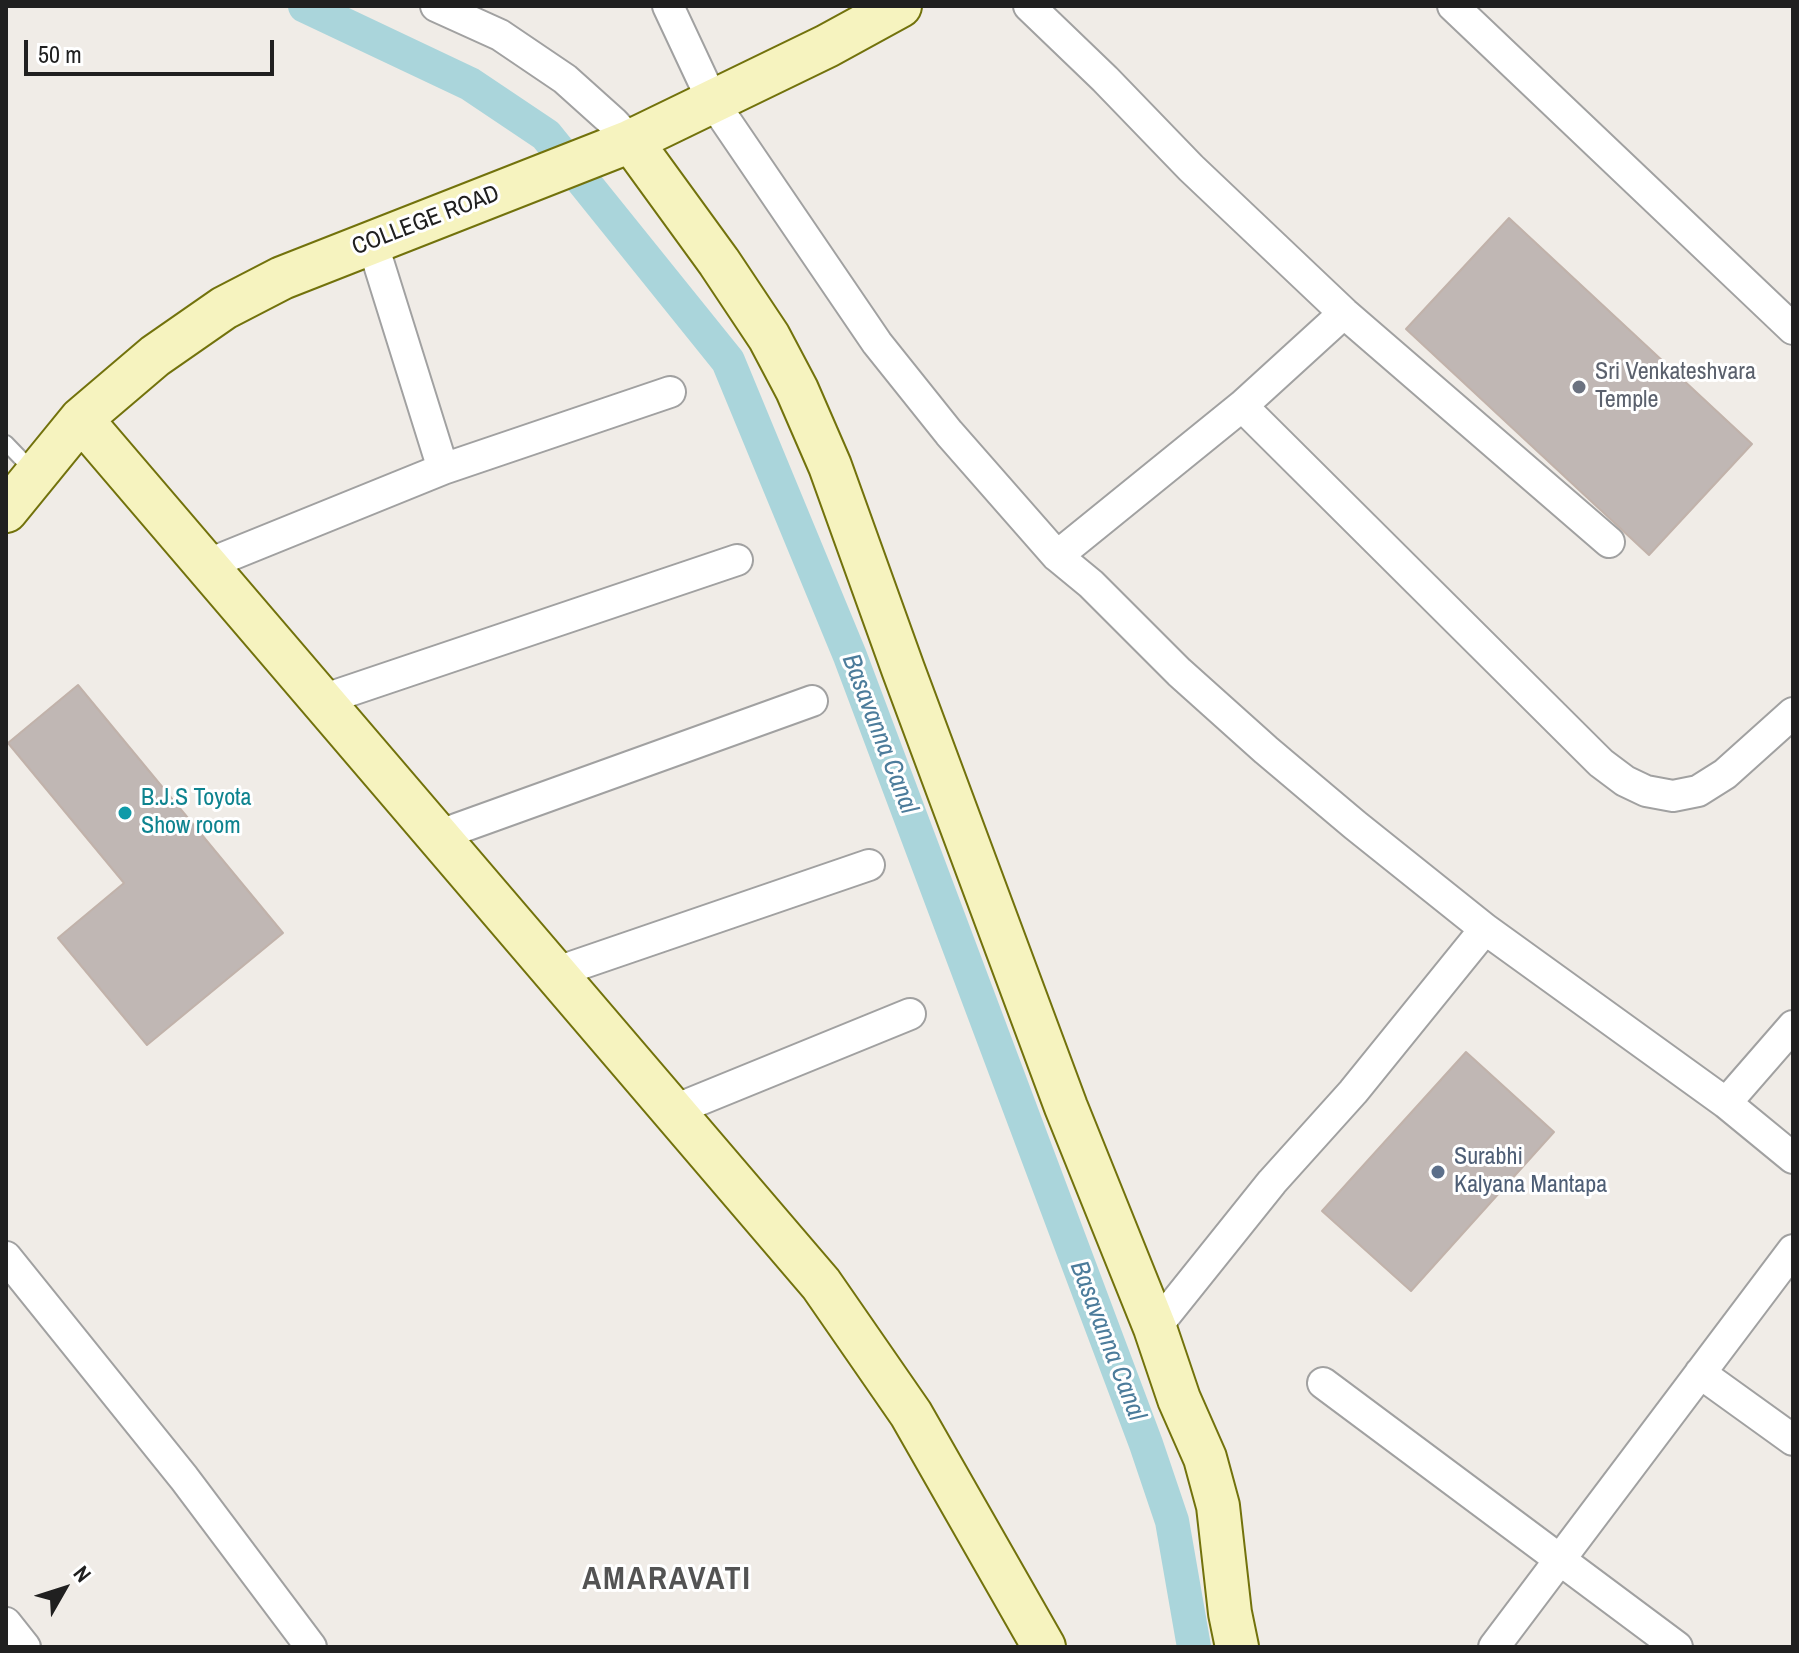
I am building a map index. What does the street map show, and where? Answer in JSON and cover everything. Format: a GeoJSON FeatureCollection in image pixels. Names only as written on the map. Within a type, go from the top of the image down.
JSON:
{"type":"FeatureCollection","features":[{"type":"Feature","properties":{"kind":"street"},"geometry":{"type":"LineString","coordinates":[[436,6],[500,35],[539,61],[575,88],[631,141],[769,337],[803,403],[830,466],[1066,1107],[1155,1328],[1179,1399],[1205,1458],[1218,1506],[1237,1647]]}},
{"type":"Feature","properties":{"kind":"street"},"geometry":{"type":"LineString","coordinates":[[668,6],[713,102],[877,343],[949,433],[1057,556],[1091,584],[1179,672],[1266,750],[1485,929],[1726,1103],[1793,1158]]}},
{"type":"Feature","properties":{"kind":"street","name":"COLLEGE ROAD"},"geometry":{"type":"LineString","coordinates":[[6,511],[81,419],[155,356],[224,308],[282,278],[631,141],[827,46],[900,6]]}},
{"type":"Feature","properties":{"kind":"street"},"geometry":{"type":"LineString","coordinates":[[1029,6],[1191,168],[1344,313],[1609,542]]}},
{"type":"Feature","properties":{"kind":"street"},"geometry":{"type":"LineString","coordinates":[[1453,6],[1793,329]]}},
{"type":"Feature","properties":{"kind":"street"},"geometry":{"type":"LineString","coordinates":[[372,242],[443,469]]}},
{"type":"Feature","properties":{"kind":"street"},"geometry":{"type":"LineString","coordinates":[[1057,556],[1242,406],[1344,313]]}},
{"type":"Feature","properties":{"kind":"street"},"geometry":{"type":"LineString","coordinates":[[206,565],[443,469],[670,392]]}},
{"type":"Feature","properties":{"kind":"street"},"geometry":{"type":"LineString","coordinates":[[1242,406],[1601,763],[1625,781],[1646,791],[1673,796],[1698,791],[1725,774],[1793,713]]}},
{"type":"Feature","properties":{"kind":"street"},"geometry":{"type":"LineString","coordinates":[[81,419],[821,1284],[911,1414],[1044,1647]]}},
{"type":"Feature","properties":{"kind":"street"},"geometry":{"type":"LineString","coordinates":[[322,700],[737,560]]}},
{"type":"Feature","properties":{"kind":"street"},"geometry":{"type":"LineString","coordinates":[[437,836],[812,701]]}},
{"type":"Feature","properties":{"kind":"street"},"geometry":{"type":"LineString","coordinates":[[554,973],[869,865]]}},
{"type":"Feature","properties":{"kind":"street"},"geometry":{"type":"LineString","coordinates":[[1155,1328],[1272,1182],[1353,1092],[1485,929]]}},
{"type":"Feature","properties":{"kind":"street"},"geometry":{"type":"LineString","coordinates":[[672,1111],[910,1014]]}},
{"type":"Feature","properties":{"kind":"street"},"geometry":{"type":"LineString","coordinates":[[1726,1103],[1793,1026]]}},
{"type":"Feature","properties":{"kind":"street"},"geometry":{"type":"LineString","coordinates":[[1494,1647],[1793,1250]]}},
{"type":"Feature","properties":{"kind":"street"},"geometry":{"type":"LineString","coordinates":[[6,1257],[184,1478],[311,1647]]}},
{"type":"Feature","properties":{"kind":"street"},"geometry":{"type":"LineString","coordinates":[[1700,1373],[1793,1440]]}},
{"type":"Feature","properties":{"kind":"street"},"geometry":{"type":"LineString","coordinates":[[1323,1383],[1677,1647]]}},
{"type":"Feature","properties":{"kind":"street"},"geometry":{"type":"LineString","coordinates":[[6,1623],[25,1647]]}},
{"type":"Feature","properties":{"kind":"lane"},"geometry":{"type":"LineString","coordinates":[[6,443],[36,474]]}},
{"type":"Feature","properties":{"kind":"building","name":"Sri Venkateshvara Temple"},"geometry":{"type":"Polygon","coordinates":[[[1509,218],[1752,444],[1649,555],[1406,329],[1509,218]]]}},
{"type":"Feature","properties":{"kind":"building","name":"B.J.S Toyota Show room"},"geometry":{"type":"Polygon","coordinates":[[[78,685],[283,933],[147,1045],[58,938],[124,883],[8,743],[78,685]]]}},
{"type":"Feature","properties":{"kind":"building","name":"Surabhi Kalyana Mantapa"},"geometry":{"type":"Polygon","coordinates":[[[1466,1052],[1554,1132],[1411,1291],[1322,1211],[1466,1052]]]}},
{"type":"Feature","properties":{"kind":"waterway","name":"Basavanna Canal"},"geometry":{"type":"LineString","coordinates":[[305,6],[470,84],[546,135],[728,361],[850,656],[1146,1444],[1172,1521],[1194,1647]]}},
{"type":"Feature","properties":{"kind":"place","name":"Sri Venkateshvara Temple"},"geometry":{"type":"Point","coordinates":[1579,387]}},
{"type":"Feature","properties":{"kind":"place","name":"B.J.S Toyota Show room"},"geometry":{"type":"Point","coordinates":[125,813]}},
{"type":"Feature","properties":{"kind":"place","name":"Surabhi Kalyana Mantapa"},"geometry":{"type":"Point","coordinates":[1438,1172]}},
{"type":"Feature","properties":{"kind":"district","name":"AMARAVATI"},"geometry":{"type":"Point","coordinates":[667,1580]}}]}
